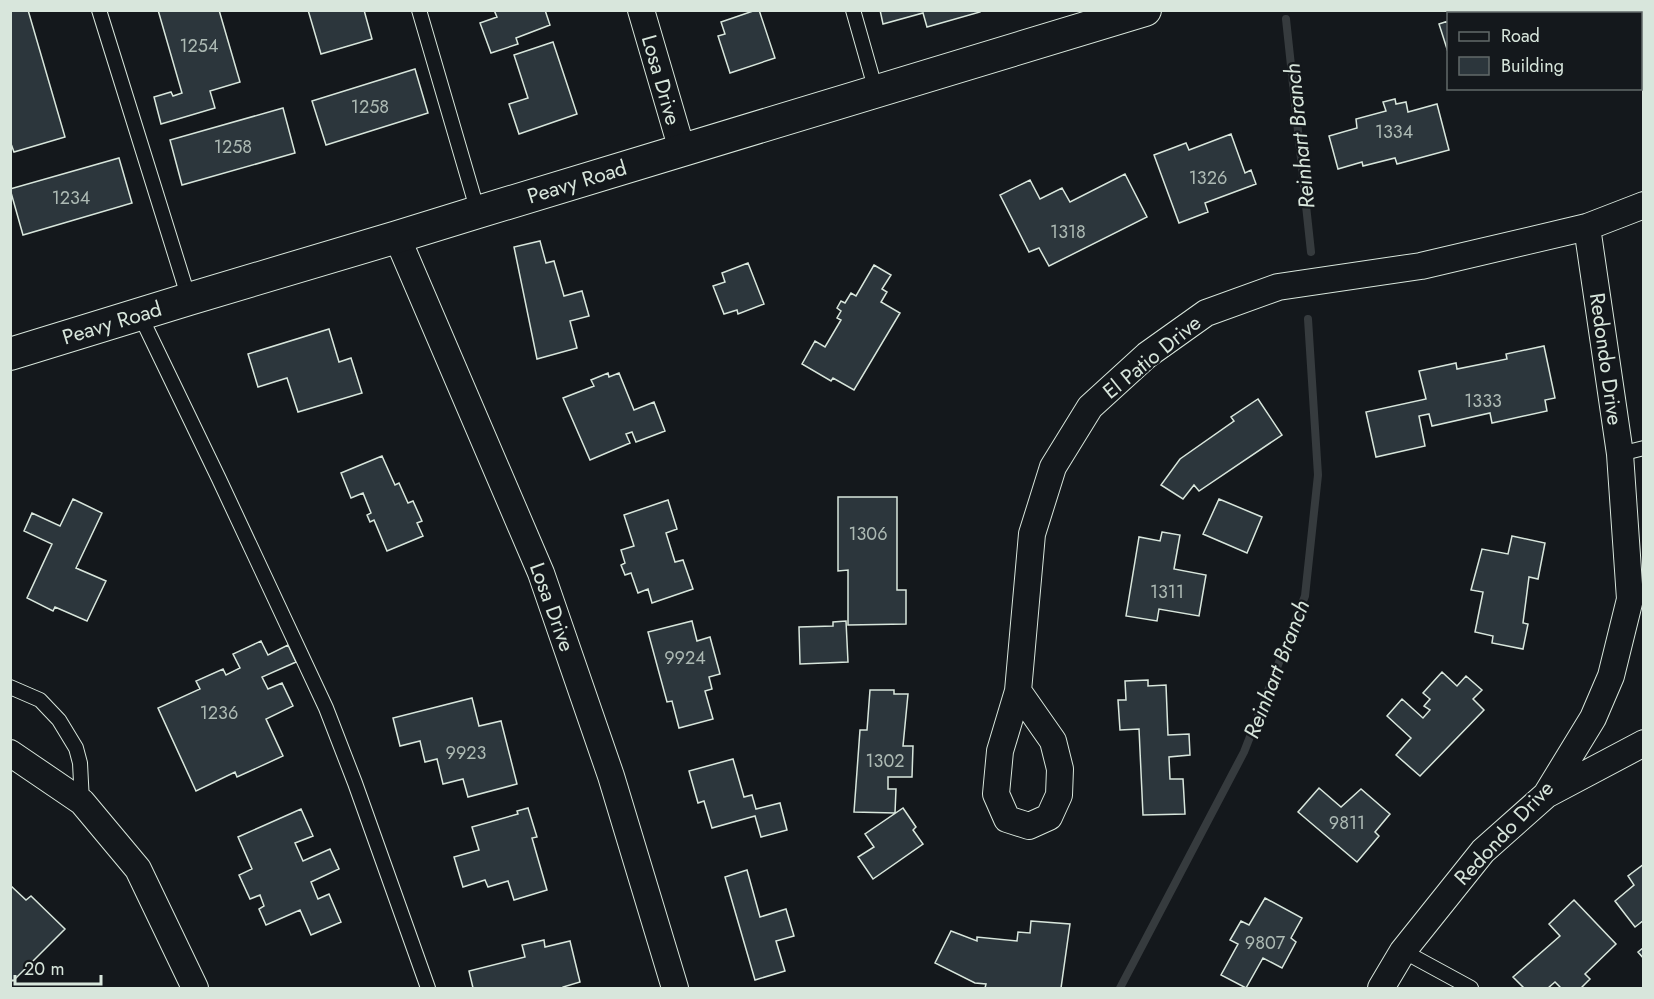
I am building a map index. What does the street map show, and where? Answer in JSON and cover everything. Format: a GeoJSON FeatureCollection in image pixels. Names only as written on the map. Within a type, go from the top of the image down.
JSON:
{"type":"FeatureCollection","features":[{"type":"Feature","properties":{"kind":"street","name":"Losa Drive"},"geometry":{"type":"LineString","coordinates":[[641,10],[682,150]]}},
{"type":"Feature","properties":{"kind":"street","name":"Peavy Road"},"geometry":{"type":"LineString","coordinates":[[10,354],[876,91],[1072,21],[1145,10]]}},
{"type":"Feature","properties":{"kind":"street","name":"El Patio Drive"},"geometry":{"type":"LineString","coordinates":[[1018,691],[1032,534],[1053,467],[1090,407],[1147,354],[1206,313],[1278,287],[1421,266],[1587,227],[1644,205]]}},
{"type":"Feature","properties":{"kind":"street","name":"Redondo Drive"},"geometry":{"type":"LineString","coordinates":[[1381,988],[1403,951],[1483,851],[1546,795],[1593,718],[1637,608],[1632,451],[1587,227]]}},
{"type":"Feature","properties":{"kind":"street","name":"Losa Drive"},"geometry":{"type":"LineString","coordinates":[[397,237],[541,573],[611,776],[675,988]]}},
{"type":"Feature","properties":{"kind":"street"},"geometry":{"type":"LineString","coordinates":[[1546,795],[1644,743]]}},
{"type":"Feature","properties":{"kind":"street"},"geometry":{"type":"LineString","coordinates":[[10,753],[82,802],[138,869],[195,988]]}},
{"type":"Feature","properties":{"kind":"lane"},"geometry":{"type":"LineString","coordinates":[[99,10],[189,299]]}},
{"type":"Feature","properties":{"kind":"lane"},"geometry":{"type":"LineString","coordinates":[[419,10],[478,212]]}},
{"type":"Feature","properties":{"kind":"lane"},"geometry":{"type":"LineString","coordinates":[[853,10],[876,91]]}},
{"type":"Feature","properties":{"kind":"lane"},"geometry":{"type":"LineString","coordinates":[[140,315],[326,708],[428,988]]}},
{"type":"Feature","properties":{"kind":"lane"},"geometry":{"type":"LineString","coordinates":[[10,687],[40,700],[59,720],[76,748],[80,763],[82,802]]}},
{"type":"Feature","properties":{"kind":"lane"},"geometry":{"type":"LineString","coordinates":[[1403,951],[1471,988]]}},
{"type":"Feature","properties":{"kind":"building"},"geometry":{"type":"Polygon","coordinates":[[[10,10],[28,10],[65,137],[14,152],[10,141],[10,10]]]}},
{"type":"Feature","properties":{"kind":"building"},"geometry":{"type":"Polygon","coordinates":[[[158,10],[219,10],[240,82],[210,91],[215,108],[161,124],[154,97],[171,92],[173,96],[182,93],[158,10]]]}},
{"type":"Feature","properties":{"kind":"building"},"geometry":{"type":"Polygon","coordinates":[[[308,10],[364,10],[372,39],[321,54],[308,10]]]}},
{"type":"Feature","properties":{"kind":"building"},"geometry":{"type":"Polygon","coordinates":[[[494,10],[545,10],[550,25],[516,38],[518,44],[491,53],[480,23],[497,17],[494,10]]]}},
{"type":"Feature","properties":{"kind":"building"},"geometry":{"type":"Polygon","coordinates":[[[759,10],[775,58],[730,73],[718,36],[725,34],[721,22],[759,10]]]}},
{"type":"Feature","properties":{"kind":"building"},"geometry":{"type":"Polygon","coordinates":[[[880,10],[980,10],[980,12],[927,27],[923,13],[883,24],[880,10]]]}},
{"type":"Feature","properties":{"kind":"building"},"geometry":{"type":"Polygon","coordinates":[[[1447,21],[1447,49],[1439,24],[1447,21]]]}},
{"type":"Feature","properties":{"kind":"building"},"geometry":{"type":"Polygon","coordinates":[[[1644,35],[1644,81],[1642,82],[1642,36],[1644,35]]]}},
{"type":"Feature","properties":{"kind":"building"},"geometry":{"type":"Polygon","coordinates":[[[553,42],[577,114],[519,134],[509,104],[528,98],[514,55],[553,42]]]}},
{"type":"Feature","properties":{"kind":"building"},"geometry":{"type":"Polygon","coordinates":[[[415,69],[428,113],[326,145],[312,101],[415,69]]]}},
{"type":"Feature","properties":{"kind":"building"},"geometry":{"type":"Polygon","coordinates":[[[1395,99],[1396,104],[1406,102],[1408,112],[1437,104],[1449,150],[1397,164],[1395,158],[1363,166],[1362,162],[1338,169],[1329,136],[1357,128],[1356,119],[1386,111],[1383,102],[1395,99]]]}},
{"type":"Feature","properties":{"kind":"building"},"geometry":{"type":"Polygon","coordinates":[[[283,108],[295,153],[182,185],[170,140],[283,108]]]}},
{"type":"Feature","properties":{"kind":"building"},"geometry":{"type":"Polygon","coordinates":[[[1231,134],[1245,173],[1251,170],[1256,184],[1205,203],[1208,212],[1179,223],[1154,155],[1186,143],[1189,150],[1231,134]]]}},
{"type":"Feature","properties":{"kind":"building"},"geometry":{"type":"Polygon","coordinates":[[[119,158],[132,203],[23,235],[10,189],[119,158]]]}},
{"type":"Feature","properties":{"kind":"building"},"geometry":{"type":"Polygon","coordinates":[[[1125,174],[1147,217],[1049,266],[1039,248],[1029,252],[1000,195],[1030,180],[1040,199],[1062,188],[1070,202],[1125,174]]]}},
{"type":"Feature","properties":{"kind":"building"},"geometry":{"type":"Polygon","coordinates":[[[540,241],[546,263],[554,261],[564,296],[582,291],[589,316],[570,321],[577,348],[537,359],[514,247],[540,241]]]}},
{"type":"Feature","properties":{"kind":"building"},"geometry":{"type":"Polygon","coordinates":[[[748,263],[764,304],[738,314],[737,310],[724,314],[713,286],[725,282],[722,273],[748,263]]]}},
{"type":"Feature","properties":{"kind":"building"},"geometry":{"type":"Polygon","coordinates":[[[874,265],[891,275],[882,289],[887,292],[881,302],[900,313],[854,390],[833,378],[831,381],[802,364],[815,341],[825,347],[841,320],[837,318],[841,311],[837,308],[841,301],[845,303],[851,293],[856,296],[874,265]]]}},
{"type":"Feature","properties":{"kind":"building"},"geometry":{"type":"Polygon","coordinates":[[[329,329],[339,362],[351,358],[362,393],[298,412],[287,378],[258,387],[248,354],[329,329]]]}},
{"type":"Feature","properties":{"kind":"building"},"geometry":{"type":"Polygon","coordinates":[[[1544,346],[1555,398],[1545,400],[1547,411],[1492,423],[1490,413],[1432,426],[1429,414],[1419,416],[1425,446],[1376,457],[1366,412],[1426,399],[1419,371],[1456,363],[1457,369],[1507,359],[1506,354],[1544,346]]]}},
{"type":"Feature","properties":{"kind":"building"},"geometry":{"type":"Polygon","coordinates":[[[608,373],[609,377],[619,373],[634,410],[654,402],[665,431],[636,442],[632,432],[626,434],[630,443],[590,460],[563,398],[594,386],[591,380],[608,373]]]}},
{"type":"Feature","properties":{"kind":"building"},"geometry":{"type":"Polygon","coordinates":[[[1258,399],[1282,435],[1199,491],[1194,485],[1183,499],[1161,485],[1180,459],[1234,421],[1231,417],[1258,399]]]}},
{"type":"Feature","properties":{"kind":"building"},"geometry":{"type":"Polygon","coordinates":[[[382,456],[395,485],[399,483],[408,503],[413,501],[422,521],[417,523],[423,536],[387,551],[374,520],[370,522],[367,515],[371,513],[363,493],[351,498],[341,473],[382,456]]]}},
{"type":"Feature","properties":{"kind":"building"},"geometry":{"type":"Polygon","coordinates":[[[838,497],[897,497],[897,590],[906,590],[906,624],[848,625],[848,570],[838,571],[838,497]]]}},
{"type":"Feature","properties":{"kind":"building"},"geometry":{"type":"Polygon","coordinates":[[[73,499],[102,513],[76,568],[106,581],[87,621],[55,607],[53,611],[27,598],[52,544],[24,531],[32,513],[60,526],[73,499]]]}},
{"type":"Feature","properties":{"kind":"building"},"geometry":{"type":"Polygon","coordinates":[[[1219,499],[1262,517],[1247,553],[1203,534],[1219,499]]]}},
{"type":"Feature","properties":{"kind":"building"},"geometry":{"type":"Polygon","coordinates":[[[668,500],[677,529],[666,533],[675,562],[683,560],[693,589],[652,603],[648,589],[638,593],[631,573],[625,575],[621,565],[625,563],[621,550],[634,546],[624,515],[668,500]]]}},
{"type":"Feature","properties":{"kind":"building"},"geometry":{"type":"Polygon","coordinates":[[[1162,532],[1180,535],[1174,569],[1206,575],[1199,616],[1159,609],[1157,621],[1126,616],[1139,537],[1160,541],[1162,532]]]}},
{"type":"Feature","properties":{"kind":"building"},"geometry":{"type":"Polygon","coordinates":[[[1512,536],[1545,543],[1538,579],[1529,577],[1523,623],[1528,624],[1523,649],[1492,643],[1493,636],[1475,632],[1483,592],[1471,590],[1482,549],[1508,554],[1512,536]]]}},
{"type":"Feature","properties":{"kind":"building"},"geometry":{"type":"Polygon","coordinates":[[[692,621],[697,641],[710,637],[720,674],[709,677],[712,689],[705,691],[713,719],[679,728],[672,701],[667,702],[648,632],[692,621]]]}},
{"type":"Feature","properties":{"kind":"building"},"geometry":{"type":"Polygon","coordinates":[[[846,621],[848,662],[800,664],[799,627],[833,626],[833,622],[846,621]]]}},
{"type":"Feature","properties":{"kind":"building"},"geometry":{"type":"Polygon","coordinates":[[[261,641],[268,655],[288,645],[296,662],[262,677],[268,689],[282,683],[293,706],[266,719],[283,756],[237,777],[235,772],[196,791],[158,708],[200,689],[196,681],[223,669],[226,675],[240,668],[233,654],[261,641]]]}},
{"type":"Feature","properties":{"kind":"building"},"geometry":{"type":"Polygon","coordinates":[[[1442,672],[1457,686],[1466,676],[1482,690],[1473,699],[1484,710],[1420,776],[1396,755],[1411,738],[1387,716],[1402,699],[1423,718],[1430,710],[1424,706],[1430,699],[1423,693],[1442,672]]]}},
{"type":"Feature","properties":{"kind":"building"},"geometry":{"type":"Polygon","coordinates":[[[1148,680],[1148,686],[1166,685],[1168,735],[1189,734],[1190,755],[1169,757],[1170,779],[1183,779],[1185,814],[1143,815],[1139,729],[1120,730],[1118,700],[1126,700],[1125,681],[1148,680]]]}},
{"type":"Feature","properties":{"kind":"building"},"geometry":{"type":"Polygon","coordinates":[[[870,690],[894,690],[894,694],[908,694],[903,746],[913,746],[912,777],[888,777],[888,789],[896,789],[895,813],[854,812],[860,730],[867,730],[870,690]]]}},
{"type":"Feature","properties":{"kind":"building"},"geometry":{"type":"Polygon","coordinates":[[[472,698],[479,726],[501,721],[517,784],[468,797],[463,779],[443,784],[437,759],[425,762],[420,741],[400,746],[393,718],[472,698]]]}},
{"type":"Feature","properties":{"kind":"building"},"geometry":{"type":"Polygon","coordinates":[[[733,759],[744,797],[752,795],[756,809],[780,803],[787,830],[761,837],[755,816],[712,828],[704,801],[698,803],[689,771],[733,759]]]}},
{"type":"Feature","properties":{"kind":"building"},"geometry":{"type":"Polygon","coordinates":[[[1319,788],[1341,807],[1361,789],[1390,814],[1375,832],[1379,836],[1357,862],[1298,812],[1319,788]]]}},
{"type":"Feature","properties":{"kind":"building"},"geometry":{"type":"Polygon","coordinates":[[[528,808],[537,837],[532,838],[547,890],[514,900],[508,881],[488,887],[485,880],[463,887],[454,857],[479,850],[472,827],[518,814],[517,811],[528,808]]]}},
{"type":"Feature","properties":{"kind":"building"},"geometry":{"type":"Polygon","coordinates":[[[903,808],[916,827],[913,830],[923,844],[873,879],[858,857],[874,847],[865,834],[903,808]]]}},
{"type":"Feature","properties":{"kind":"building"},"geometry":{"type":"Polygon","coordinates":[[[301,809],[313,836],[295,843],[303,861],[330,849],[339,869],[311,882],[318,899],[329,894],[341,922],[311,935],[300,910],[266,925],[259,909],[264,906],[260,895],[250,899],[239,875],[252,869],[238,837],[301,809]]]}},
{"type":"Feature","properties":{"kind":"building"},"geometry":{"type":"Polygon","coordinates":[[[1644,864],[1644,920],[1635,927],[1615,901],[1634,885],[1628,876],[1644,864]]]}},
{"type":"Feature","properties":{"kind":"building"},"geometry":{"type":"Polygon","coordinates":[[[747,870],[760,917],[786,909],[794,936],[776,941],[785,971],[755,980],[725,877],[747,870]]]}},
{"type":"Feature","properties":{"kind":"building"},"geometry":{"type":"Polygon","coordinates":[[[10,885],[26,900],[31,896],[65,929],[13,981],[10,978],[10,885]]]}},
{"type":"Feature","properties":{"kind":"building"},"geometry":{"type":"Polygon","coordinates":[[[1265,898],[1302,918],[1291,938],[1296,942],[1282,968],[1263,958],[1246,988],[1221,975],[1238,944],[1230,940],[1241,921],[1249,925],[1265,898]]]}},
{"type":"Feature","properties":{"kind":"building"},"geometry":{"type":"Polygon","coordinates":[[[1574,900],[1616,944],[1585,974],[1590,979],[1581,988],[1561,988],[1555,982],[1548,988],[1524,988],[1513,977],[1560,936],[1549,924],[1574,900]]]}},
{"type":"Feature","properties":{"kind":"building"},"geometry":{"type":"Polygon","coordinates":[[[1031,921],[1070,924],[1061,988],[985,988],[986,984],[975,983],[935,963],[951,931],[977,941],[977,937],[1017,941],[1018,932],[1030,933],[1031,921]]]}},
{"type":"Feature","properties":{"kind":"building"},"geometry":{"type":"Polygon","coordinates":[[[544,940],[545,947],[570,941],[580,982],[563,988],[473,988],[469,971],[525,957],[522,945],[544,940]]]}},
{"type":"Feature","properties":{"kind":"building"},"geometry":{"type":"Polygon","coordinates":[[[1644,947],[1644,959],[1638,952],[1644,947]]]}},
{"type":"Feature","properties":{"kind":"waterway","name":"Reinhart Branch"},"geometry":{"type":"LineString","coordinates":[[1286,19],[1311,252]]}},
{"type":"Feature","properties":{"kind":"waterway","name":"Reinhart Branch"},"geometry":{"type":"LineString","coordinates":[[1120,988],[1244,752],[1305,596],[1318,475],[1308,319]]}}]}
